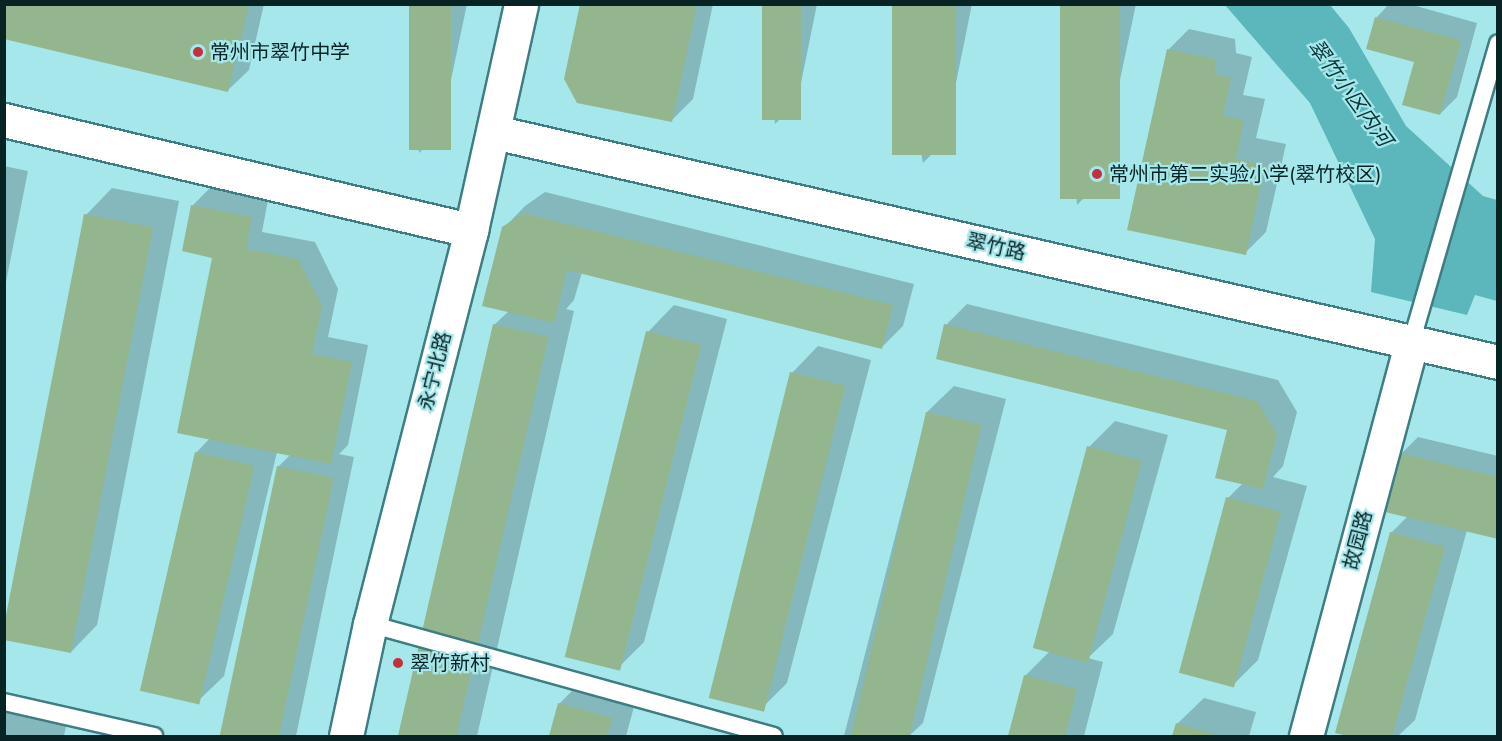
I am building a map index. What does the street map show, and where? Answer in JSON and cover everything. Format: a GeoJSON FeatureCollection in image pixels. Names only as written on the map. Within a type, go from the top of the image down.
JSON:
{"type":"FeatureCollection","features":[{"type":"Feature","properties":{"kind":"street","name":"永宁北路"},"geometry":{"type":"LineString","coordinates":[[346,736],[370,624],[471,230],[521,4]]}},
{"type":"Feature","properties":{"kind":"street"},"geometry":{"type":"LineString","coordinates":[[4,120],[471,230]]}},
{"type":"Feature","properties":{"kind":"street","name":"翠竹路"},"geometry":{"type":"LineString","coordinates":[[494,132],[1497,362]]}},
{"type":"Feature","properties":{"kind":"street","name":"故园路"},"geometry":{"type":"LineString","coordinates":[[1307,736],[1411,343]]}},
{"type":"Feature","properties":{"kind":"lane"},"geometry":{"type":"LineString","coordinates":[[1411,343],[1497,44]]}},
{"type":"Feature","properties":{"kind":"lane"},"geometry":{"type":"LineString","coordinates":[[370,624],[774,736]]}},
{"type":"Feature","properties":{"kind":"lane"},"geometry":{"type":"LineString","coordinates":[[4,702],[154,736]]}},
{"type":"Feature","properties":{"kind":"water","name":"翠竹小区内河"},"geometry":{"type":"Polygon","coordinates":[[[1225,5],[1330,5],[1349,28],[1406,126],[1483,196],[1497,200],[1497,301],[1475,295],[1467,315],[1371,292],[1375,239],[1310,103],[1225,5]]]}},
{"type":"Feature","properties":{"kind":"building"},"geometry":{"type":"Polygon","coordinates":[[[4,4],[249,4],[228,92],[4,39],[4,4]]]}},
{"type":"Feature","properties":{"kind":"building"},"geometry":{"type":"Polygon","coordinates":[[[409,4],[451,4],[451,150],[409,150],[409,4]]]}},
{"type":"Feature","properties":{"kind":"building"},"geometry":{"type":"Polygon","coordinates":[[[580,4],[697,4],[672,122],[577,103],[564,79],[580,4]]]}},
{"type":"Feature","properties":{"kind":"building"},"geometry":{"type":"Polygon","coordinates":[[[762,4],[801,4],[801,120],[762,120],[762,4]]]}},
{"type":"Feature","properties":{"kind":"building"},"geometry":{"type":"Polygon","coordinates":[[[892,4],[956,4],[956,155],[892,155],[892,4]]]}},
{"type":"Feature","properties":{"kind":"building"},"geometry":{"type":"Polygon","coordinates":[[[1060,4],[1120,4],[1120,199],[1060,199],[1060,4]]]}},
{"type":"Feature","properties":{"kind":"building"},"geometry":{"type":"Polygon","coordinates":[[[1375,17],[1461,40],[1440,115],[1402,105],[1414,62],[1366,49],[1375,17]]]}},
{"type":"Feature","properties":{"kind":"building"},"geometry":{"type":"Polygon","coordinates":[[[1167,49],[1215,59],[1215,74],[1231,77],[1223,116],[1244,120],[1236,159],[1265,165],[1246,255],[1127,230],[1167,49]]]}},
{"type":"Feature","properties":{"kind":"building"},"geometry":{"type":"Polygon","coordinates":[[[191,205],[252,217],[246,249],[298,259],[322,306],[312,354],[352,362],[331,464],[177,433],[212,258],[182,251],[191,205]]]}},
{"type":"Feature","properties":{"kind":"building"},"geometry":{"type":"Polygon","coordinates":[[[523,213],[893,305],[882,349],[567,270],[554,323],[482,306],[502,227],[523,213]]]}},
{"type":"Feature","properties":{"kind":"building"},"geometry":{"type":"Polygon","coordinates":[[[84,214],[153,227],[71,653],[4,640],[4,626],[84,214]]]}},
{"type":"Feature","properties":{"kind":"building"},"geometry":{"type":"Polygon","coordinates":[[[493,324],[549,337],[456,736],[398,736],[493,324]]]}},
{"type":"Feature","properties":{"kind":"building"},"geometry":{"type":"Polygon","coordinates":[[[944,324],[1257,401],[1277,434],[1263,489],[1215,478],[1227,430],[936,359],[944,324]]]}},
{"type":"Feature","properties":{"kind":"building"},"geometry":{"type":"Polygon","coordinates":[[[646,331],[701,345],[620,671],[565,657],[646,331]]]}},
{"type":"Feature","properties":{"kind":"building"},"geometry":{"type":"Polygon","coordinates":[[[790,372],[845,386],[764,712],[709,698],[790,372]]]}},
{"type":"Feature","properties":{"kind":"building"},"geometry":{"type":"Polygon","coordinates":[[[926,412],[982,425],[910,736],[851,736],[926,412]]]}},
{"type":"Feature","properties":{"kind":"building"},"geometry":{"type":"Polygon","coordinates":[[[1087,446],[1142,461],[1088,663],[1033,648],[1087,446]]]}},
{"type":"Feature","properties":{"kind":"building"},"geometry":{"type":"Polygon","coordinates":[[[195,452],[254,466],[199,704],[140,691],[195,452]]]}},
{"type":"Feature","properties":{"kind":"building"},"geometry":{"type":"Polygon","coordinates":[[[1400,453],[1498,477],[1498,539],[1385,512],[1400,453]]]}},
{"type":"Feature","properties":{"kind":"building"},"geometry":{"type":"Polygon","coordinates":[[[277,466],[334,478],[279,736],[220,736],[277,466]]]}},
{"type":"Feature","properties":{"kind":"building"},"geometry":{"type":"Polygon","coordinates":[[[1226,497],[1281,512],[1234,688],[1179,673],[1226,497]]]}},
{"type":"Feature","properties":{"kind":"building"},"geometry":{"type":"Polygon","coordinates":[[[1390,532],[1445,547],[1392,736],[1348,736],[1335,733],[1390,532]]]}},
{"type":"Feature","properties":{"kind":"building"},"geometry":{"type":"Polygon","coordinates":[[[1024,675],[1077,689],[1065,736],[1008,736],[1024,675]]]}},
{"type":"Feature","properties":{"kind":"building"},"geometry":{"type":"Polygon","coordinates":[[[558,703],[613,718],[607,736],[549,736],[558,703]]]}},
{"type":"Feature","properties":{"kind":"building"},"geometry":{"type":"Polygon","coordinates":[[[1176,723],[1222,736],[1172,736],[1176,723]]]}},
{"type":"Feature","properties":{"kind":"place","name":"常州市翠竹中学"},"geometry":{"type":"Point","coordinates":[198,52]}},
{"type":"Feature","properties":{"kind":"place","name":"常州市第二实验小学(翠竹校区)"},"geometry":{"type":"Point","coordinates":[1097,174]}},
{"type":"Feature","properties":{"kind":"place","name":"翠竹新村"},"geometry":{"type":"Point","coordinates":[398,663]}}]}
